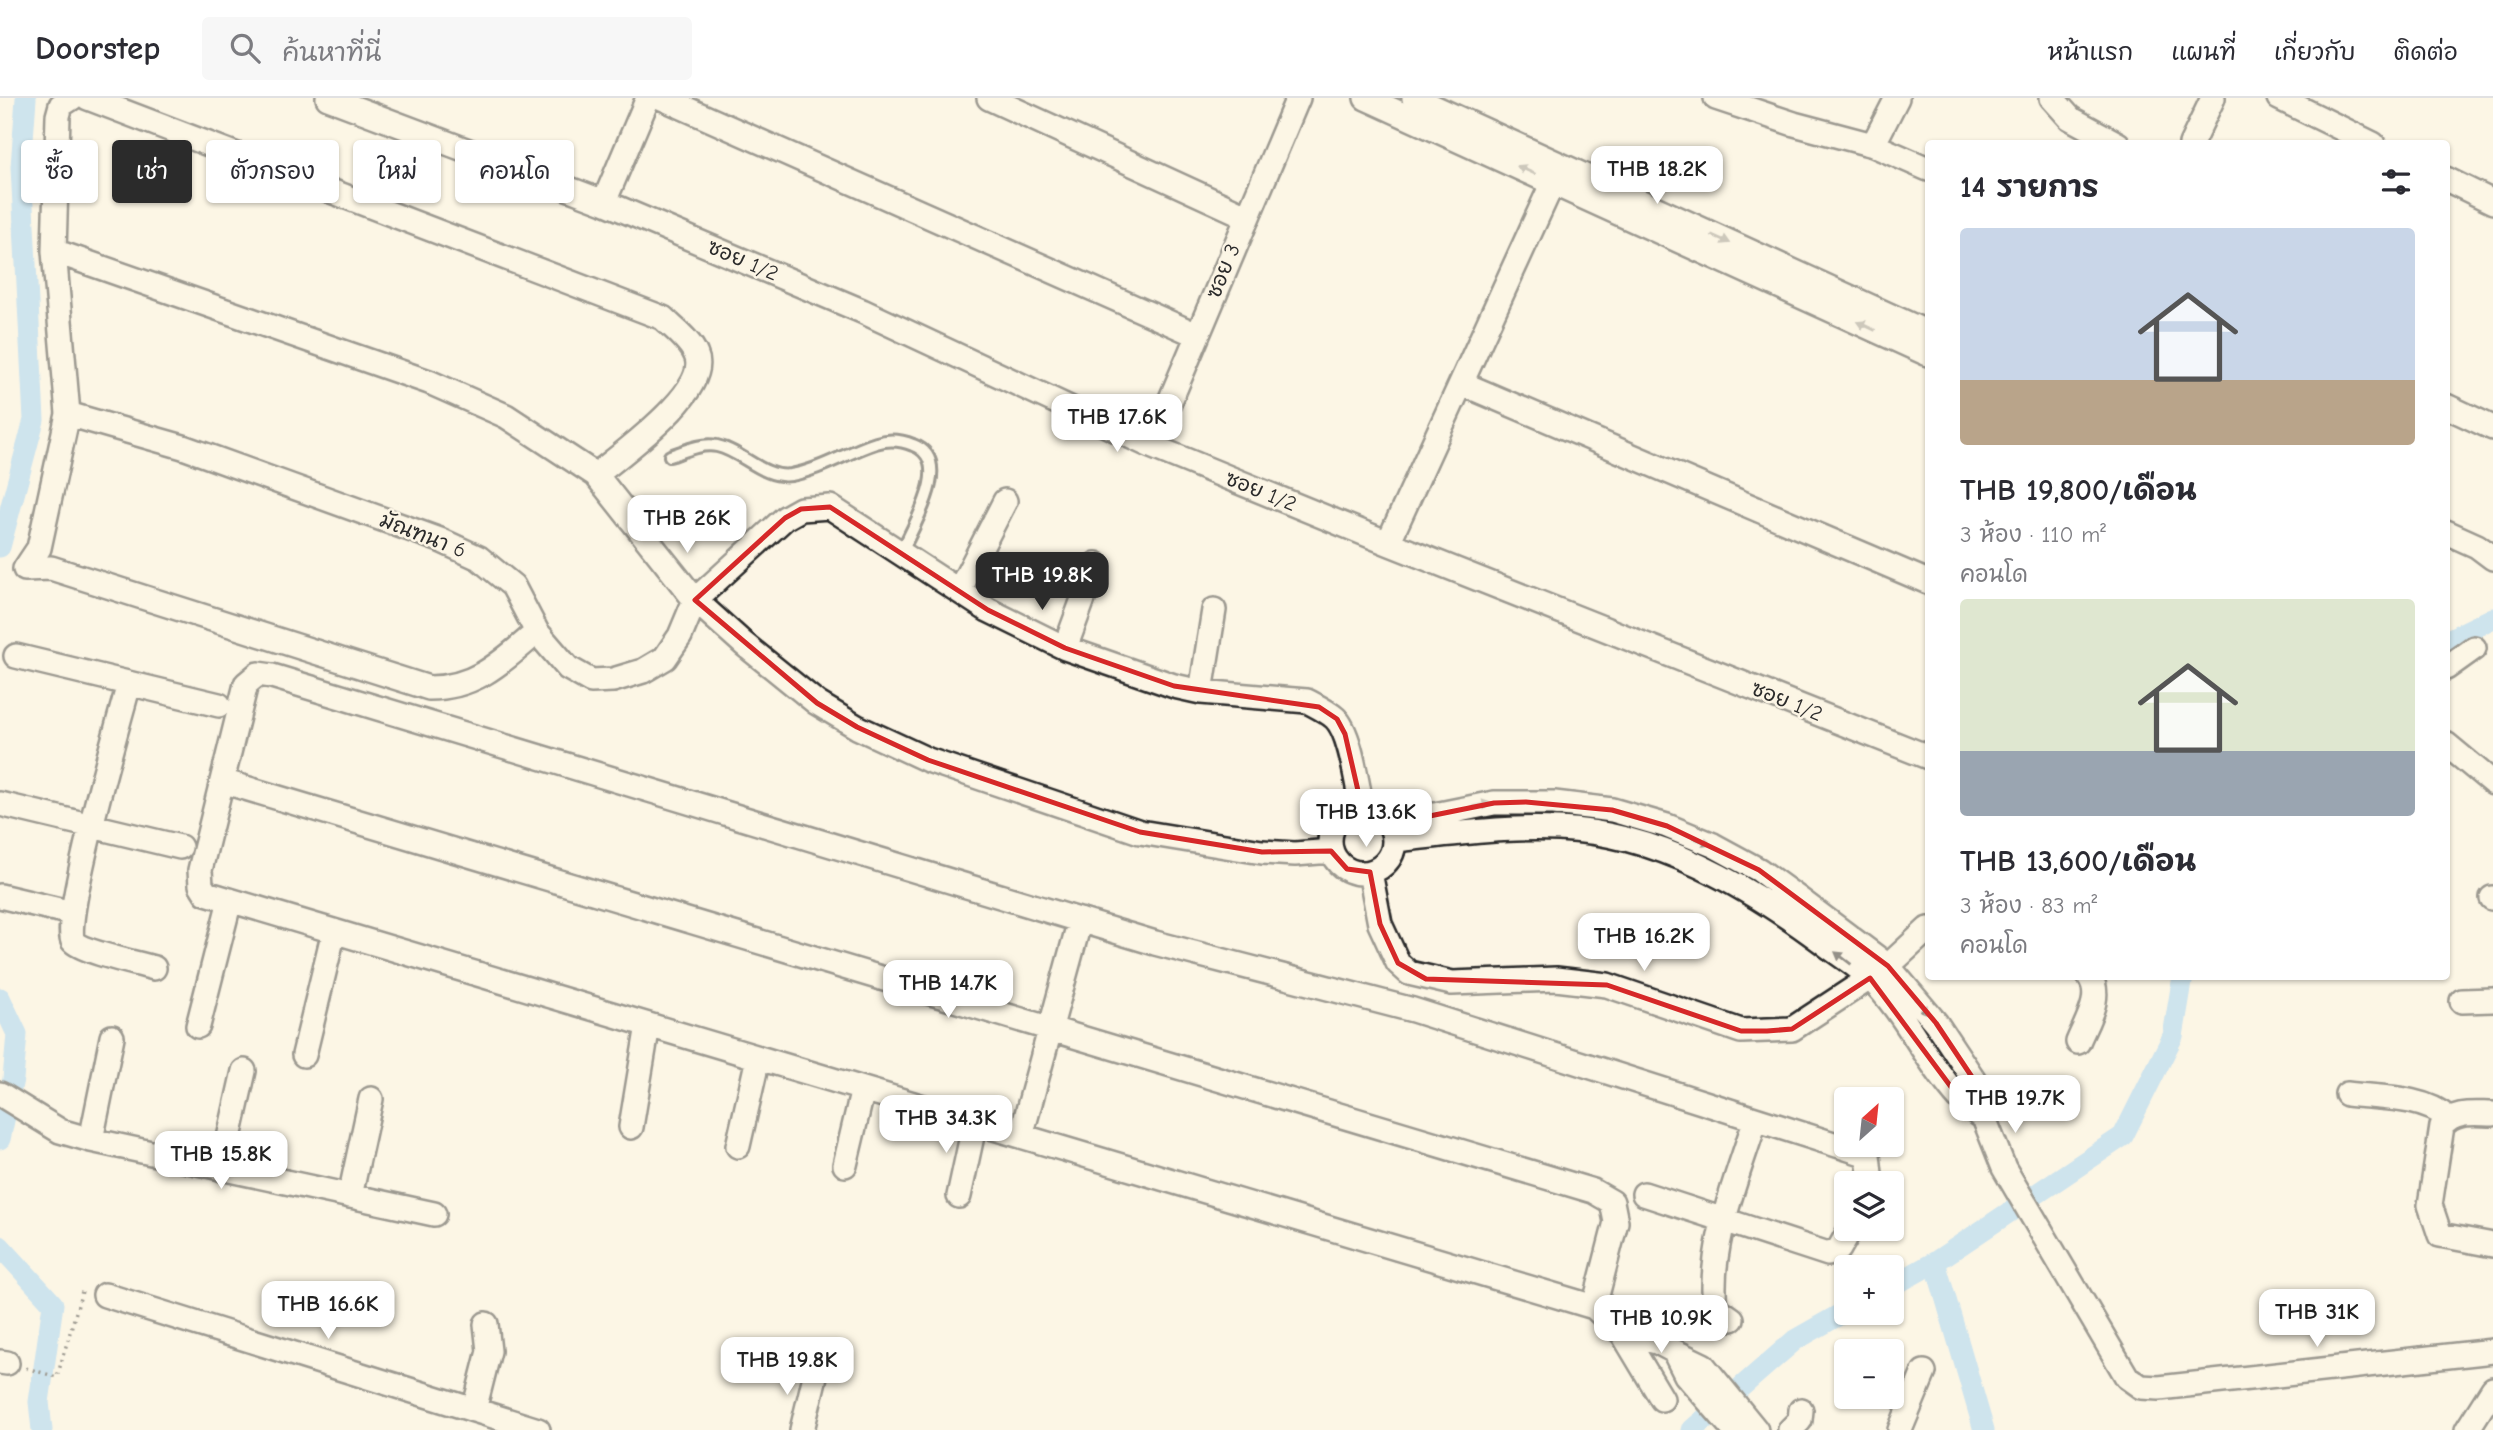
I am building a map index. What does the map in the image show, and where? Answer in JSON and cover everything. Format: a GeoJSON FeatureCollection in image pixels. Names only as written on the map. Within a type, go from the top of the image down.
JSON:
{"type":"FeatureCollection","features":[{"type":"Feature","properties":{"kind":"street"},"geometry":{"type":"LineString","coordinates":[[72,98],[61,106],[58,116],[54,251],[68,414],[39,548],[25,569],[51,568],[429,688],[454,688],[496,666],[537,632]]}},
{"type":"Feature","properties":{"kind":"street"},"geometry":{"type":"LineString","coordinates":[[88,98],[663,318],[697,356],[698,374],[673,409],[596,475]]}},
{"type":"Feature","properties":{"kind":"street","name":"ซอย 1/2"},"geometry":{"type":"LineString","coordinates":[[328,98],[604,202],[862,311],[1150,446],[1925,756]]}},
{"type":"Feature","properties":{"kind":"street"},"geometry":{"type":"LineString","coordinates":[[604,202],[648,98]]}},
{"type":"Feature","properties":{"kind":"street"},"geometry":{"type":"LineString","coordinates":[[662,98],[1197,334]]}},
{"type":"Feature","properties":{"kind":"street"},"geometry":{"type":"LineString","coordinates":[[989,98],[1246,216]]}},
{"type":"Feature","properties":{"kind":"street","name":"ซอย 3"},"geometry":{"type":"LineString","coordinates":[[1150,446],[1298,98]]}},
{"type":"Feature","properties":{"kind":"street"},"geometry":{"type":"LineString","coordinates":[[1366,98],[1557,175],[1925,332]]}},
{"type":"Feature","properties":{"kind":"street"},"geometry":{"type":"LineString","coordinates":[[1414,98],[1557,175],[1925,353]]}},
{"type":"Feature","properties":{"kind":"street"},"geometry":{"type":"LineString","coordinates":[[1716,98],[1794,124],[1873,145],[1925,168]]}},
{"type":"Feature","properties":{"kind":"street"},"geometry":{"type":"LineString","coordinates":[[1873,145],[1896,98]]}},
{"type":"Feature","properties":{"kind":"street"},"geometry":{"type":"LineString","coordinates":[[2052,98],[2070,118],[2111,140]]}},
{"type":"Feature","properties":{"kind":"street"},"geometry":{"type":"LineString","coordinates":[[2193,140],[2213,98]]}},
{"type":"Feature","properties":{"kind":"street"},"geometry":{"type":"LineString","coordinates":[[2279,98],[2366,140]]}},
{"type":"Feature","properties":{"kind":"street"},"geometry":{"type":"LineString","coordinates":[[1388,543],[1557,175]]}},
{"type":"Feature","properties":{"kind":"street"},"geometry":{"type":"LineString","coordinates":[[2450,181],[2493,202]]}},
{"type":"Feature","properties":{"kind":"street"},"geometry":{"type":"LineString","coordinates":[[54,251],[429,382],[506,416],[596,475],[695,600],[817,703],[857,727],[928,760],[1140,832],[1262,852],[1331,851]]}},
{"type":"Feature","properties":{"kind":"street"},"geometry":{"type":"LineString","coordinates":[[1463,384],[1925,581]]}},
{"type":"Feature","properties":{"kind":"street"},"geometry":{"type":"LineString","coordinates":[[2450,408],[2493,428]]}},
{"type":"Feature","properties":{"kind":"street","name":"มัณฑนา 6"},"geometry":{"type":"LineString","coordinates":[[68,414],[183,447],[470,553],[513,586],[537,632],[568,668],[590,681],[614,680],[643,671],[664,657],[680,636],[695,600]]}},
{"type":"Feature","properties":{"kind":"street"},"geometry":{"type":"LineString","coordinates":[[959,591],[1005,500]]}},
{"type":"Feature","properties":{"kind":"street"},"geometry":{"type":"LineString","coordinates":[[695,600],[785,518],[808,508],[831,507],[988,610],[1065,648],[1161,682],[1200,692],[1307,701],[1337,719],[1345,734],[1362,808]]}},
{"type":"Feature","properties":{"kind":"street"},"geometry":{"type":"LineString","coordinates":[[2450,534],[2477,545],[2493,558]]}},
{"type":"Feature","properties":{"kind":"street"},"geometry":{"type":"LineString","coordinates":[[1065,648],[1096,564]]}},
{"type":"Feature","properties":{"kind":"street"},"geometry":{"type":"LineString","coordinates":[[1200,692],[1214,610]]}},
{"type":"Feature","properties":{"kind":"street"},"geometry":{"type":"LineString","coordinates":[[2450,665],[2474,648]]}},
{"type":"Feature","properties":{"kind":"street"},"geometry":{"type":"LineString","coordinates":[[16,656],[219,705]]}},
{"type":"Feature","properties":{"kind":"street"},"geometry":{"type":"LineString","coordinates":[[1662,1399],[1623,1334],[1594,1307],[206,893],[199,877],[246,684],[258,674],[272,676],[1080,920],[1413,1010],[1868,1156],[1870,1171]]}},
{"type":"Feature","properties":{"kind":"street"},"geometry":{"type":"LineString","coordinates":[[129,684],[92,825],[72,913],[71,935],[79,946],[154,968]]}},
{"type":"Feature","properties":{"kind":"street"},"geometry":{"type":"LineString","coordinates":[[2450,747],[2493,783]]}},
{"type":"Feature","properties":{"kind":"street"},"geometry":{"type":"LineString","coordinates":[[222,781],[1594,1191],[1612,1202],[1616,1222],[1594,1307]]}},
{"type":"Feature","properties":{"kind":"street"},"geometry":{"type":"LineString","coordinates":[[1392,832],[1494,803],[1554,803],[1597,808],[1667,826],[1746,863],[1879,972],[1936,1023],[1982,1091],[1984,1118],[2004,1168],[2127,1377],[2141,1387],[2159,1388],[2493,1351]]}},
{"type":"Feature","properties":{"kind":"street"},"geometry":{"type":"LineString","coordinates":[[0,804],[180,847]]}},
{"type":"Feature","properties":{"kind":"street"},"geometry":{"type":"LineString","coordinates":[[1362,808],[1378,812],[1392,832],[1387,860],[1370,872],[1347,869],[1331,851],[1329,836],[1335,821],[1347,811],[1362,808]]}},
{"type":"Feature","properties":{"kind":"street"},"geometry":{"type":"LineString","coordinates":[[1594,833],[1597,808]]}},
{"type":"Feature","properties":{"kind":"street"},"geometry":{"type":"LineString","coordinates":[[1392,832],[1561,828],[1594,833],[1668,852],[1734,883],[1879,972]]}},
{"type":"Feature","properties":{"kind":"street"},"geometry":{"type":"LineString","coordinates":[[1734,883],[1746,863]]}},
{"type":"Feature","properties":{"kind":"street"},"geometry":{"type":"LineString","coordinates":[[1370,872],[1380,924],[1398,963],[1409,973],[1452,983],[1556,979],[1606,985],[1741,1031],[1792,1030],[1879,972],[1925,932]]}},
{"type":"Feature","properties":{"kind":"street"},"geometry":{"type":"LineString","coordinates":[[0,896],[72,913]]}},
{"type":"Feature","properties":{"kind":"street"},"geometry":{"type":"LineString","coordinates":[[198,1026],[230,900]]}},
{"type":"Feature","properties":{"kind":"street"},"geometry":{"type":"LineString","coordinates":[[1021,1136],[1080,920]]}},
{"type":"Feature","properties":{"kind":"street"},"geometry":{"type":"LineString","coordinates":[[304,1055],[334,931]]}},
{"type":"Feature","properties":{"kind":"street"},"geometry":{"type":"LineString","coordinates":[[2078,1042],[2095,1001],[2096,988],[2091,980]]}},
{"type":"Feature","properties":{"kind":"street"},"geometry":{"type":"LineString","coordinates":[[2462,1001],[2493,1000]]}},
{"type":"Feature","properties":{"kind":"street"},"geometry":{"type":"LineString","coordinates":[[631,1127],[648,1025]]}},
{"type":"Feature","properties":{"kind":"street"},"geometry":{"type":"LineString","coordinates":[[91,1140],[112,1037]]}},
{"type":"Feature","properties":{"kind":"street"},"geometry":{"type":"LineString","coordinates":[[738,1146],[758,1058]]}},
{"type":"Feature","properties":{"kind":"street"},"geometry":{"type":"LineString","coordinates":[[222,1169],[244,1070]]}},
{"type":"Feature","properties":{"kind":"street"},"geometry":{"type":"LineString","coordinates":[[845,1165],[863,1089]]}},
{"type":"Feature","properties":{"kind":"street"},"geometry":{"type":"LineString","coordinates":[[0,1094],[60,1130],[91,1140],[434,1214]]}},
{"type":"Feature","properties":{"kind":"street"},"geometry":{"type":"LineString","coordinates":[[2347,1094],[2417,1104],[2439,1110],[2448,1118]]}},
{"type":"Feature","properties":{"kind":"street"},"geometry":{"type":"LineString","coordinates":[[350,1196],[371,1099]]}},
{"type":"Feature","properties":{"kind":"street"},"geometry":{"type":"LineString","coordinates":[[2493,1114],[2461,1113],[2448,1118],[2438,1138],[2430,1205],[2440,1235],[2493,1245]]}},
{"type":"Feature","properties":{"kind":"street"},"geometry":{"type":"LineString","coordinates":[[1732,1319],[1715,1307],[1712,1282],[1725,1219],[1755,1121]]}},
{"type":"Feature","properties":{"kind":"street"},"geometry":{"type":"LineString","coordinates":[[959,1196],[975,1122]]}},
{"type":"Feature","properties":{"kind":"street"},"geometry":{"type":"LineString","coordinates":[[1644,1194],[1828,1254],[1839,1249],[1844,1241]]}},
{"type":"Feature","properties":{"kind":"street"},"geometry":{"type":"LineString","coordinates":[[105,1295],[538,1430]]}},
{"type":"Feature","properties":{"kind":"street"},"geometry":{"type":"LineString","coordinates":[[474,1410],[489,1352],[486,1324]]}},
{"type":"Feature","properties":{"kind":"street"},"geometry":{"type":"LineString","coordinates":[[1623,1334],[1657,1342],[1674,1351],[1748,1428]]}},
{"type":"Feature","properties":{"kind":"street"},"geometry":{"type":"LineString","coordinates":[[1900,1430],[1924,1372]]}},
{"type":"Feature","properties":{"kind":"street"},"geometry":{"type":"LineString","coordinates":[[802,1430],[815,1376]]}},
{"type":"Feature","properties":{"kind":"street"},"geometry":{"type":"LineString","coordinates":[[2467,1430],[2493,1389]]}},
{"type":"Feature","properties":{"kind":"lane"},"geometry":{"type":"LineString","coordinates":[[670,456],[700,446],[717,446],[756,466],[790,475],[878,442],[901,440],[920,447],[931,461],[932,483],[901,553]]}},
{"type":"Feature","properties":{"kind":"path"},"geometry":{"type":"LineString","coordinates":[[3,1363],[57,1377],[83,1288],[105,1295]]}},
{"type":"Feature","properties":{"kind":"highlighted area"},"geometry":{"type":"Polygon","coordinates":[[[830,507],[988,610],[1065,648],[1174,686],[1319,707],[1337,719],[1345,734],[1362,808],[1390,824],[1494,803],[1526,802],[1612,810],[1667,826],[1759,870],[1888,966],[1936,1023],[1982,1092],[1984,1118],[1960,1099],[1870,978],[1792,1029],[1767,1031],[1741,1031],[1607,985],[1426,979],[1398,963],[1380,924],[1370,872],[1347,869],[1331,851],[1262,852],[1140,832],[928,760],[857,727],[817,703],[695,600],[785,518],[801,509],[830,507]]]}},
{"type":"Feature","properties":{"kind":"waterway"},"geometry":{"type":"LineString","coordinates":[[0,547],[34,420],[21,167],[26,98]]}},
{"type":"Feature","properties":{"kind":"waterway"},"geometry":{"type":"LineString","coordinates":[[2450,639],[2493,618]]}},
{"type":"Feature","properties":{"kind":"waterway"},"geometry":{"type":"LineString","coordinates":[[1935,1262],[2123,1136],[2173,1036],[2182,980]]}},
{"type":"Feature","properties":{"kind":"waterway"},"geometry":{"type":"LineString","coordinates":[[0,998],[17,1034],[13,1079],[0,1139]]}},
{"type":"Feature","properties":{"kind":"waterway"},"geometry":{"type":"LineString","coordinates":[[0,1246],[53,1304],[39,1402],[42,1430]]}},
{"type":"Feature","properties":{"kind":"waterway"},"geometry":{"type":"LineString","coordinates":[[1904,1279],[1935,1262],[1984,1430]]}},
{"type":"Feature","properties":{"kind":"waterway"},"geometry":{"type":"LineString","coordinates":[[1692,1430],[1795,1340],[1834,1318]]}}]}
